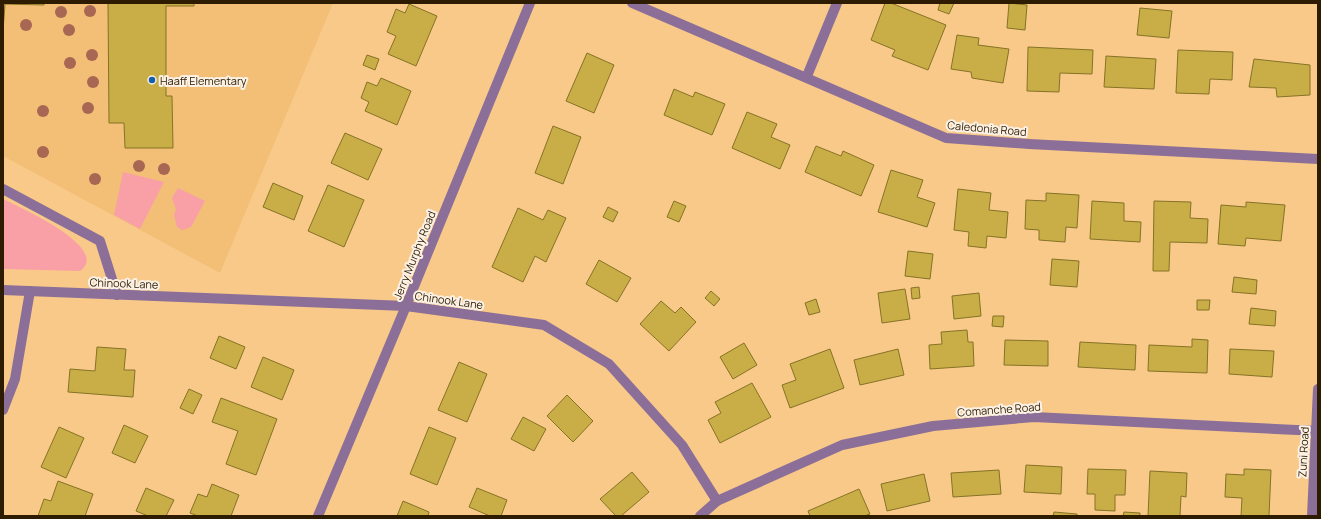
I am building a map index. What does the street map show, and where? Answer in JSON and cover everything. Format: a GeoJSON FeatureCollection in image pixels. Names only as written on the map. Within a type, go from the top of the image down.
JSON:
{"type":"FeatureCollection","features":[{"type":"Feature","properties":{"kind":"street","name":"Jerry Murphy Road"},"geometry":{"type":"LineString","coordinates":[[318,516],[530,3]]}},
{"type":"Feature","properties":{"kind":"street","name":"Caledonia Road"},"geometry":{"type":"LineString","coordinates":[[632,3],[807,76],[946,138],[1029,144],[1318,159]]}},
{"type":"Feature","properties":{"kind":"street"},"geometry":{"type":"LineString","coordinates":[[807,76],[837,3]]}},
{"type":"Feature","properties":{"kind":"street"},"geometry":{"type":"LineString","coordinates":[[3,189],[100,241],[117,295]]}},
{"type":"Feature","properties":{"kind":"street","name":"Chinook Lane"},"geometry":{"type":"LineString","coordinates":[[3,290],[406,306],[544,325],[609,364],[682,445],[717,501]]}},
{"type":"Feature","properties":{"kind":"street"},"geometry":{"type":"LineString","coordinates":[[3,410],[15,379],[30,291]]}},
{"type":"Feature","properties":{"kind":"street","name":"Zuni Road"},"geometry":{"type":"LineString","coordinates":[[1312,516],[1318,389]]}},
{"type":"Feature","properties":{"kind":"street","name":"Comanche Road"},"geometry":{"type":"LineString","coordinates":[[700,516],[717,501],[842,445],[933,426],[1034,417],[1317,431]]}},
{"type":"Feature","properties":{"kind":"shaded area","name":"Haaff Elementary"},"geometry":{"type":"Polygon","coordinates":[[[3,3],[333,3],[220,273],[3,156],[3,3]]]}},
{"type":"Feature","properties":{"kind":"shaded area"},"geometry":{"type":"Polygon","coordinates":[[[123,172],[164,182],[140,229],[114,215],[123,172]]]}},
{"type":"Feature","properties":{"kind":"shaded area"},"geometry":{"type":"Polygon","coordinates":[[[178,188],[205,201],[191,227],[182,230],[177,227],[174,215],[176,209],[172,198],[178,188]]]}},
{"type":"Feature","properties":{"kind":"shaded area"},"geometry":{"type":"Polygon","coordinates":[[[3,199],[43,219],[60,229],[74,240],[84,251],[87,262],[80,271],[3,269],[3,199]]]}},
{"type":"Feature","properties":{"kind":"building"},"geometry":{"type":"Polygon","coordinates":[[[3,3],[44,3],[44,5],[5,4],[3,31],[3,3]]]}},
{"type":"Feature","properties":{"kind":"building"},"geometry":{"type":"Polygon","coordinates":[[[108,3],[194,3],[194,6],[166,6],[166,96],[172,96],[173,148],[125,148],[124,123],[109,123],[108,3]]]}},
{"type":"Feature","properties":{"kind":"building"},"geometry":{"type":"Polygon","coordinates":[[[885,3],[891,3],[946,25],[928,70],[892,56],[895,50],[871,40],[885,3]]]}},
{"type":"Feature","properties":{"kind":"building"},"geometry":{"type":"Polygon","coordinates":[[[940,3],[954,3],[949,14],[938,10],[940,3]]]}},
{"type":"Feature","properties":{"kind":"building"},"geometry":{"type":"Polygon","coordinates":[[[1009,3],[1027,5],[1025,30],[1007,28],[1009,3]]]}},
{"type":"Feature","properties":{"kind":"building"},"geometry":{"type":"Polygon","coordinates":[[[409,4],[437,16],[416,66],[388,54],[396,36],[387,32],[396,9],[405,13],[409,4]]]}},
{"type":"Feature","properties":{"kind":"building"},"geometry":{"type":"Polygon","coordinates":[[[1140,8],[1172,11],[1169,38],[1137,35],[1140,8]]]}},
{"type":"Feature","properties":{"kind":"building"},"geometry":{"type":"Polygon","coordinates":[[[957,35],[979,38],[978,45],[1009,49],[1003,83],[972,78],[971,72],[951,69],[957,35]]]}},
{"type":"Feature","properties":{"kind":"building"},"geometry":{"type":"Polygon","coordinates":[[[1028,47],[1093,50],[1092,74],[1060,73],[1059,92],[1027,91],[1028,47]]]}},
{"type":"Feature","properties":{"kind":"building"},"geometry":{"type":"Polygon","coordinates":[[[1178,50],[1233,52],[1232,80],[1210,79],[1209,94],[1176,93],[1178,50]]]}},
{"type":"Feature","properties":{"kind":"building"},"geometry":{"type":"Polygon","coordinates":[[[587,53],[614,65],[594,113],[566,101],[587,53]]]}},
{"type":"Feature","properties":{"kind":"building"},"geometry":{"type":"Polygon","coordinates":[[[367,55],[379,59],[375,70],[363,65],[367,55]]]}},
{"type":"Feature","properties":{"kind":"building"},"geometry":{"type":"Polygon","coordinates":[[[1106,56],[1156,59],[1154,89],[1104,87],[1106,56]]]}},
{"type":"Feature","properties":{"kind":"building"},"geometry":{"type":"Polygon","coordinates":[[[1254,59],[1310,65],[1310,95],[1277,97],[1276,88],[1249,87],[1254,59]]]}},
{"type":"Feature","properties":{"kind":"building"},"geometry":{"type":"Polygon","coordinates":[[[381,78],[411,91],[397,125],[365,111],[369,102],[361,98],[367,82],[377,86],[381,78]]]}},
{"type":"Feature","properties":{"kind":"building"},"geometry":{"type":"Polygon","coordinates":[[[674,89],[693,97],[695,92],[725,104],[712,135],[664,115],[674,89]]]}},
{"type":"Feature","properties":{"kind":"building"},"geometry":{"type":"Polygon","coordinates":[[[747,112],[777,124],[771,137],[790,145],[780,169],[732,148],[747,112]]]}},
{"type":"Feature","properties":{"kind":"building"},"geometry":{"type":"Polygon","coordinates":[[[553,126],[581,137],[563,184],[535,173],[553,126]]]}},
{"type":"Feature","properties":{"kind":"building"},"geometry":{"type":"Polygon","coordinates":[[[345,133],[382,149],[368,180],[331,163],[345,133]]]}},
{"type":"Feature","properties":{"kind":"building"},"geometry":{"type":"Polygon","coordinates":[[[816,146],[841,156],[843,151],[874,165],[861,196],[805,172],[816,146]]]}},
{"type":"Feature","properties":{"kind":"building"},"geometry":{"type":"Polygon","coordinates":[[[891,170],[923,180],[917,197],[935,203],[927,227],[878,212],[891,170]]]}},
{"type":"Feature","properties":{"kind":"building"},"geometry":{"type":"Polygon","coordinates":[[[273,183],[303,196],[294,220],[263,207],[273,183]]]}},
{"type":"Feature","properties":{"kind":"building"},"geometry":{"type":"Polygon","coordinates":[[[328,185],[364,200],[344,247],[308,231],[328,185]]]}},
{"type":"Feature","properties":{"kind":"building"},"geometry":{"type":"Polygon","coordinates":[[[958,189],[991,193],[989,210],[1008,212],[1006,238],[987,236],[986,248],[968,246],[969,232],[954,230],[958,189]]]}},
{"type":"Feature","properties":{"kind":"building"},"geometry":{"type":"Polygon","coordinates":[[[1046,193],[1079,195],[1077,228],[1066,227],[1065,242],[1039,240],[1039,230],[1025,229],[1026,200],[1046,201],[1046,193]]]}},
{"type":"Feature","properties":{"kind":"building"},"geometry":{"type":"Polygon","coordinates":[[[674,201],[686,206],[679,222],[667,217],[674,201]]]}},
{"type":"Feature","properties":{"kind":"building"},"geometry":{"type":"Polygon","coordinates":[[[1092,201],[1124,203],[1124,221],[1141,222],[1140,242],[1090,239],[1092,201]]]}},
{"type":"Feature","properties":{"kind":"building"},"geometry":{"type":"Polygon","coordinates":[[[1154,201],[1191,202],[1190,218],[1208,219],[1207,243],[1170,242],[1169,271],[1153,271],[1154,201]]]}},
{"type":"Feature","properties":{"kind":"building"},"geometry":{"type":"Polygon","coordinates":[[[1246,202],[1285,205],[1281,241],[1246,238],[1245,246],[1218,244],[1221,205],[1246,207],[1246,202]]]}},
{"type":"Feature","properties":{"kind":"building"},"geometry":{"type":"Polygon","coordinates":[[[608,207],[618,212],[613,222],[603,217],[608,207]]]}},
{"type":"Feature","properties":{"kind":"building"},"geometry":{"type":"Polygon","coordinates":[[[518,208],[543,220],[548,210],[566,218],[546,262],[535,256],[523,282],[492,267],[518,208]]]}},
{"type":"Feature","properties":{"kind":"building"},"geometry":{"type":"Polygon","coordinates":[[[908,251],[933,254],[930,279],[905,276],[908,251]]]}},
{"type":"Feature","properties":{"kind":"building"},"geometry":{"type":"Polygon","coordinates":[[[1052,259],[1079,261],[1077,287],[1050,285],[1052,259]]]}},
{"type":"Feature","properties":{"kind":"building"},"geometry":{"type":"Polygon","coordinates":[[[599,260],[631,278],[617,302],[586,284],[599,260]]]}},
{"type":"Feature","properties":{"kind":"building"},"geometry":{"type":"Polygon","coordinates":[[[1234,277],[1257,280],[1256,294],[1232,292],[1234,277]]]}},
{"type":"Feature","properties":{"kind":"building"},"geometry":{"type":"Polygon","coordinates":[[[919,287],[920,298],[912,299],[911,288],[919,287]]]}},
{"type":"Feature","properties":{"kind":"building"},"geometry":{"type":"Polygon","coordinates":[[[905,289],[910,319],[882,323],[878,293],[905,289]]]}},
{"type":"Feature","properties":{"kind":"building"},"geometry":{"type":"Polygon","coordinates":[[[711,291],[720,299],[714,306],[705,298],[711,291]]]}},
{"type":"Feature","properties":{"kind":"building"},"geometry":{"type":"Polygon","coordinates":[[[979,293],[981,316],[954,319],[952,296],[979,293]]]}},
{"type":"Feature","properties":{"kind":"building"},"geometry":{"type":"Polygon","coordinates":[[[816,299],[820,312],[809,315],[805,303],[816,299]]]}},
{"type":"Feature","properties":{"kind":"building"},"geometry":{"type":"Polygon","coordinates":[[[1197,300],[1210,300],[1209,310],[1197,310],[1197,300]]]}},
{"type":"Feature","properties":{"kind":"building"},"geometry":{"type":"Polygon","coordinates":[[[661,301],[675,313],[681,307],[696,322],[669,351],[640,324],[661,301]]]}},
{"type":"Feature","properties":{"kind":"building"},"geometry":{"type":"Polygon","coordinates":[[[1251,308],[1276,311],[1275,326],[1249,324],[1251,308]]]}},
{"type":"Feature","properties":{"kind":"building"},"geometry":{"type":"Polygon","coordinates":[[[993,316],[1004,316],[1003,327],[992,326],[993,316]]]}},
{"type":"Feature","properties":{"kind":"building"},"geometry":{"type":"Polygon","coordinates":[[[967,330],[968,342],[973,342],[974,366],[930,369],[929,345],[942,344],[941,332],[967,330]]]}},
{"type":"Feature","properties":{"kind":"building"},"geometry":{"type":"Polygon","coordinates":[[[219,336],[245,347],[236,369],[210,358],[219,336]]]}},
{"type":"Feature","properties":{"kind":"building"},"geometry":{"type":"Polygon","coordinates":[[[1192,339],[1208,340],[1207,373],[1148,371],[1149,345],[1192,347],[1192,339]]]}},
{"type":"Feature","properties":{"kind":"building"},"geometry":{"type":"Polygon","coordinates":[[[1005,340],[1048,341],[1048,366],[1004,365],[1005,340]]]}},
{"type":"Feature","properties":{"kind":"building"},"geometry":{"type":"Polygon","coordinates":[[[1080,342],[1136,345],[1135,370],[1078,367],[1080,342]]]}},
{"type":"Feature","properties":{"kind":"building"},"geometry":{"type":"Polygon","coordinates":[[[744,343],[757,365],[733,379],[720,357],[744,343]]]}},
{"type":"Feature","properties":{"kind":"building"},"geometry":{"type":"Polygon","coordinates":[[[97,347],[126,349],[124,370],[135,370],[133,397],[68,392],[70,369],[95,371],[97,347]]]}},
{"type":"Feature","properties":{"kind":"building"},"geometry":{"type":"Polygon","coordinates":[[[830,349],[844,388],[790,408],[782,385],[796,380],[790,364],[830,349]]]}},
{"type":"Feature","properties":{"kind":"building"},"geometry":{"type":"Polygon","coordinates":[[[898,349],[904,375],[860,385],[854,360],[898,349]]]}},
{"type":"Feature","properties":{"kind":"building"},"geometry":{"type":"Polygon","coordinates":[[[1230,349],[1274,351],[1272,377],[1229,374],[1230,349]]]}},
{"type":"Feature","properties":{"kind":"building"},"geometry":{"type":"Polygon","coordinates":[[[263,357],[294,370],[282,400],[251,387],[263,357]]]}},
{"type":"Feature","properties":{"kind":"building"},"geometry":{"type":"Polygon","coordinates":[[[459,362],[487,374],[467,422],[438,410],[459,362]]]}},
{"type":"Feature","properties":{"kind":"building"},"geometry":{"type":"Polygon","coordinates":[[[752,383],[771,417],[720,443],[708,420],[721,413],[715,402],[752,383]]]}},
{"type":"Feature","properties":{"kind":"building"},"geometry":{"type":"Polygon","coordinates":[[[189,389],[202,395],[193,414],[180,408],[189,389]]]}},
{"type":"Feature","properties":{"kind":"building"},"geometry":{"type":"Polygon","coordinates":[[[567,395],[593,421],[573,442],[547,416],[567,395]]]}},
{"type":"Feature","properties":{"kind":"building"},"geometry":{"type":"Polygon","coordinates":[[[221,398],[277,419],[256,475],[226,464],[238,431],[212,422],[221,398]]]}},
{"type":"Feature","properties":{"kind":"building"},"geometry":{"type":"Polygon","coordinates":[[[523,417],[546,429],[534,451],[511,439],[523,417]]]}},
{"type":"Feature","properties":{"kind":"building"},"geometry":{"type":"Polygon","coordinates":[[[124,425],[148,436],[135,463],[112,453],[124,425]]]}},
{"type":"Feature","properties":{"kind":"building"},"geometry":{"type":"Polygon","coordinates":[[[59,427],[84,438],[66,478],[41,467],[59,427]]]}},
{"type":"Feature","properties":{"kind":"building"},"geometry":{"type":"Polygon","coordinates":[[[429,427],[456,438],[437,485],[410,474],[429,427]]]}},
{"type":"Feature","properties":{"kind":"building"},"geometry":{"type":"Polygon","coordinates":[[[1026,465],[1062,467],[1061,494],[1024,492],[1026,465]]]}},
{"type":"Feature","properties":{"kind":"building"},"geometry":{"type":"Polygon","coordinates":[[[1088,469],[1126,470],[1125,495],[1115,495],[1115,511],[1095,510],[1095,494],[1087,494],[1088,469]]]}},
{"type":"Feature","properties":{"kind":"building"},"geometry":{"type":"Polygon","coordinates":[[[1244,469],[1271,470],[1269,516],[1241,516],[1242,498],[1225,497],[1226,474],[1244,475],[1244,469]]]}},
{"type":"Feature","properties":{"kind":"building"},"geometry":{"type":"Polygon","coordinates":[[[999,470],[1001,494],[953,497],[951,473],[999,470]]]}},
{"type":"Feature","properties":{"kind":"building"},"geometry":{"type":"Polygon","coordinates":[[[1150,471],[1187,473],[1186,497],[1181,496],[1180,516],[1148,516],[1150,471]]]}},
{"type":"Feature","properties":{"kind":"building"},"geometry":{"type":"Polygon","coordinates":[[[632,472],[649,492],[621,516],[616,516],[600,499],[632,472]]]}},
{"type":"Feature","properties":{"kind":"building"},"geometry":{"type":"Polygon","coordinates":[[[924,474],[930,501],[887,511],[881,484],[924,474]]]}},
{"type":"Feature","properties":{"kind":"building"},"geometry":{"type":"Polygon","coordinates":[[[58,481],[93,494],[85,516],[38,516],[44,499],[51,501],[58,481]]]}},
{"type":"Feature","properties":{"kind":"building"},"geometry":{"type":"Polygon","coordinates":[[[212,484],[239,495],[231,516],[198,516],[190,513],[198,494],[207,497],[212,484]]]}},
{"type":"Feature","properties":{"kind":"building"},"geometry":{"type":"Polygon","coordinates":[[[146,488],[174,500],[166,516],[148,516],[136,511],[146,488]]]}},
{"type":"Feature","properties":{"kind":"building"},"geometry":{"type":"Polygon","coordinates":[[[477,488],[507,500],[501,516],[490,516],[469,507],[477,488]]]}},
{"type":"Feature","properties":{"kind":"building"},"geometry":{"type":"Polygon","coordinates":[[[859,489],[870,514],[864,516],[810,516],[808,511],[859,489]]]}},
{"type":"Feature","properties":{"kind":"building"},"geometry":{"type":"Polygon","coordinates":[[[403,501],[429,512],[428,516],[397,516],[403,501]]]}},
{"type":"Feature","properties":{"kind":"building"},"geometry":{"type":"Polygon","coordinates":[[[1054,512],[1077,514],[1077,516],[1053,516],[1054,512]]]}},
{"type":"Feature","properties":{"kind":"building"},"geometry":{"type":"Polygon","coordinates":[[[1124,512],[1140,513],[1140,516],[1123,516],[1124,512]]]}},
{"type":"Feature","properties":{"kind":"place","name":"Haaff Elementary"},"geometry":{"type":"Point","coordinates":[152,80]}}]}
